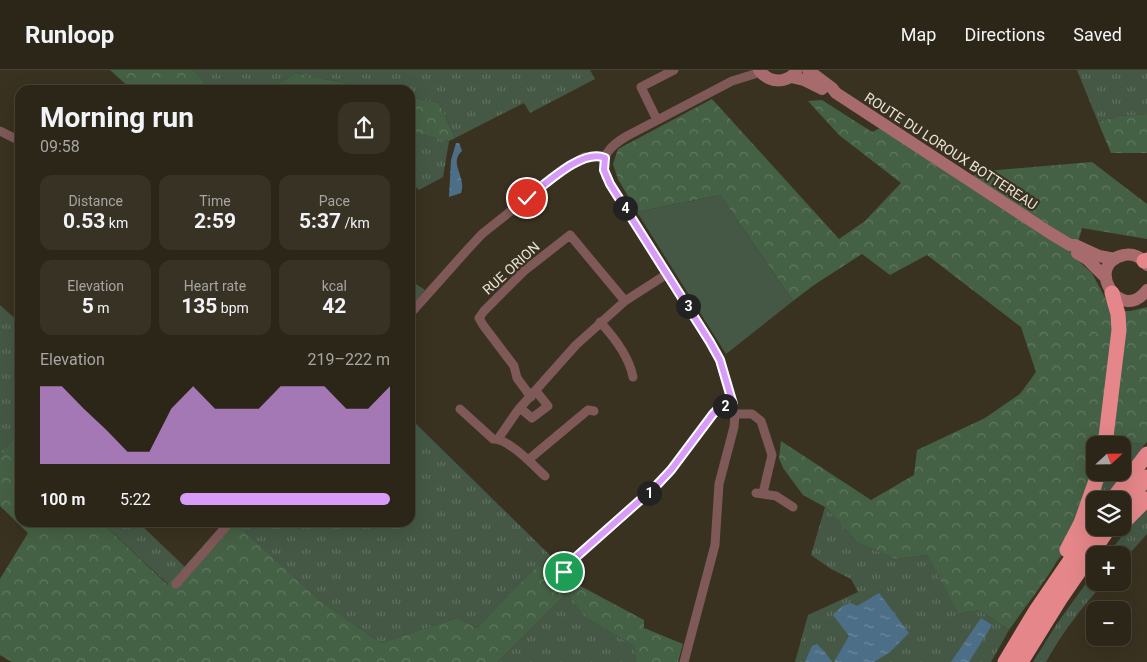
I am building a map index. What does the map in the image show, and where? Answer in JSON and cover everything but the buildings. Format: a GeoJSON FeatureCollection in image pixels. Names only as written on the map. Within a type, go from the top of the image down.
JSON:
{"type":"FeatureCollection","features":[{"type":"Feature","properties":{"kind":"highway"},"geometry":{"type":"LineString","coordinates":[[1106,436],[1119,330],[1118,314],[1112,293]]}},
{"type":"Feature","properties":{"kind":"highway"},"geometry":{"type":"LineString","coordinates":[[1119,491],[1147,454]]}},
{"type":"Feature","properties":{"kind":"highway"},"geometry":{"type":"LineString","coordinates":[[1131,498],[1147,477]]}},
{"type":"Feature","properties":{"kind":"highway"},"geometry":{"type":"LineString","coordinates":[[1035,612],[1036,599],[1068,549],[1081,523],[1095,481]]}},
{"type":"Feature","properties":{"kind":"highway"},"geometry":{"type":"LineString","coordinates":[[1131,515],[1147,499]]}},
{"type":"Feature","properties":{"kind":"highway"},"geometry":{"type":"LineString","coordinates":[[1005,662],[1035,612],[1087,536]]}},
{"type":"Feature","properties":{"kind":"highway"},"geometry":{"type":"LineString","coordinates":[[1105,546],[1113,536]]}},
{"type":"Feature","properties":{"kind":"highway"},"geometry":{"type":"LineString","coordinates":[[1022,662],[1086,566]]}},
{"type":"Feature","properties":{"kind":"main road","name":"ROUTE DU LOROUX BOTTEREAU"},"geometry":{"type":"LineString","coordinates":[[808,70],[832,88],[836,94],[1070,245]]}},
{"type":"Feature","properties":{"kind":"main road","name":"ROUTE DU LOROUX BOTTEREAU"},"geometry":{"type":"LineString","coordinates":[[760,72],[772,80],[778,81],[794,74],[830,93],[836,94]]}},
{"type":"Feature","properties":{"kind":"main road"},"geometry":{"type":"LineString","coordinates":[[1105,277],[1087,260],[1072,250],[1070,245],[1075,245],[1099,256],[1115,259]]}},
{"type":"Feature","properties":{"kind":"main road"},"geometry":{"type":"LineString","coordinates":[[1145,295],[1133,300],[1118,298],[1108,288],[1105,277],[1110,264],[1115,259],[1126,255],[1139,257],[1146,262]]}},
{"type":"Feature","properties":{"kind":"street"},"geometry":{"type":"LineString","coordinates":[[657,120],[641,87],[674,70]]}},
{"type":"Feature","properties":{"kind":"street"},"geometry":{"type":"LineString","coordinates":[[732,81],[745,70]]}},
{"type":"Feature","properties":{"kind":"street"},"geometry":{"type":"LineString","coordinates":[[684,662],[714,544],[719,484],[734,427],[735,414],[720,360],[606,177],[604,170],[605,158],[615,142],[732,81],[760,72]]}},
{"type":"Feature","properties":{"kind":"street"},"geometry":{"type":"LineString","coordinates":[[0,131],[15,138]]}},
{"type":"Feature","properties":{"kind":"street"},"geometry":{"type":"LineString","coordinates":[[415,308],[482,234],[497,222],[584,157],[598,156],[605,158]]}},
{"type":"Feature","properties":{"kind":"street","name":"RUE ORION"},"geometry":{"type":"LineString","coordinates":[[534,394],[517,378],[514,366],[483,325],[479,318],[484,311],[524,271],[570,235],[625,301]]}},
{"type":"Feature","properties":{"kind":"street"},"geometry":{"type":"LineString","coordinates":[[498,439],[520,408],[576,345],[625,301],[667,274]]}},
{"type":"Feature","properties":{"kind":"street"},"geometry":{"type":"LineString","coordinates":[[600,322],[631,365],[634,377]]}},
{"type":"Feature","properties":{"kind":"street"},"geometry":{"type":"LineString","coordinates":[[520,408],[532,418],[548,406],[534,394]]}},
{"type":"Feature","properties":{"kind":"street"},"geometry":{"type":"LineString","coordinates":[[564,572],[566,566],[655,487],[671,470],[720,407],[733,404]]}},
{"type":"Feature","properties":{"kind":"street"},"geometry":{"type":"LineString","coordinates":[[460,409],[493,439],[509,444],[545,476]]}},
{"type":"Feature","properties":{"kind":"street"},"geometry":{"type":"LineString","coordinates":[[528,460],[588,410],[594,411]]}},
{"type":"Feature","properties":{"kind":"street"},"geometry":{"type":"LineString","coordinates":[[735,414],[752,414],[761,421],[772,455],[760,493],[776,496],[793,507]]}},
{"type":"Feature","properties":{"kind":"street"},"geometry":{"type":"LineString","coordinates":[[176,584],[226,527]]}},
{"type":"Feature","properties":{"kind":"green space"},"geometry":{"type":"Polygon","coordinates":[[[110,70],[193,70],[207,85],[126,85],[110,70]]]}},
{"type":"Feature","properties":{"kind":"green space"},"geometry":{"type":"Polygon","coordinates":[[[193,70],[590,70],[595,79],[530,113],[524,103],[455,138],[439,103],[415,98],[415,85],[353,85],[296,73],[277,85],[207,85],[193,70]]]}},
{"type":"Feature","properties":{"kind":"green space"},"geometry":{"type":"Polygon","coordinates":[[[1077,70],[1147,70],[1147,114],[1119,116],[1098,122],[1077,70]]]}},
{"type":"Feature","properties":{"kind":"green space"},"geometry":{"type":"Polygon","coordinates":[[[296,73],[353,85],[277,85],[296,73]]]}},
{"type":"Feature","properties":{"kind":"green space"},"geometry":{"type":"Polygon","coordinates":[[[415,98],[439,103],[455,138],[449,141],[415,133],[415,98]]]}},
{"type":"Feature","properties":{"kind":"green space"},"geometry":{"type":"Polygon","coordinates":[[[712,99],[839,239],[865,221],[901,183],[839,135],[808,101],[822,100],[872,132],[882,127],[959,180],[987,171],[1092,162],[1147,204],[1147,239],[1082,228],[1074,257],[1092,273],[1112,311],[1131,311],[1147,307],[1147,442],[1145,444],[1131,443],[1131,436],[1086,436],[1086,481],[1090,481],[1083,505],[1071,534],[1052,570],[1009,630],[979,610],[958,614],[927,555],[896,559],[858,543],[825,507],[803,495],[783,468],[779,458],[781,441],[871,500],[914,475],[917,450],[985,418],[1020,394],[1036,372],[1021,327],[927,255],[890,275],[862,254],[793,301],[720,195],[637,212],[618,179],[613,164],[618,149],[712,99]]]}},
{"type":"Feature","properties":{"kind":"green space"},"geometry":{"type":"Polygon","coordinates":[[[1147,114],[1147,153],[1111,153],[1098,122],[1119,116],[1147,114]]]}},
{"type":"Feature","properties":{"kind":"green space"},"geometry":{"type":"Polygon","coordinates":[[[415,133],[449,141],[443,177],[419,190],[415,186],[415,133]]]}},
{"type":"Feature","properties":{"kind":"green space"},"geometry":{"type":"Polygon","coordinates":[[[720,195],[793,301],[726,354],[637,212],[720,195]]]}},
{"type":"Feature","properties":{"kind":"green space"},"geometry":{"type":"Polygon","coordinates":[[[415,283],[425,290],[415,302],[415,283]]]}},
{"type":"Feature","properties":{"kind":"green space"},"geometry":{"type":"Polygon","coordinates":[[[0,305],[15,318],[15,440],[0,457],[0,305]]]}},
{"type":"Feature","properties":{"kind":"green space"},"geometry":{"type":"Polygon","coordinates":[[[415,423],[559,564],[577,575],[568,592],[585,617],[634,646],[636,662],[498,662],[564,596],[540,565],[477,628],[457,618],[381,643],[319,600],[237,527],[415,527],[415,423]]]}},
{"type":"Feature","properties":{"kind":"green space"},"geometry":{"type":"Polygon","coordinates":[[[15,438],[15,520],[0,506],[0,457],[15,438]]]}},
{"type":"Feature","properties":{"kind":"green space"},"geometry":{"type":"Polygon","coordinates":[[[1131,443],[1145,444],[1131,464],[1131,443]]]}},
{"type":"Feature","properties":{"kind":"green space"},"geometry":{"type":"Polygon","coordinates":[[[1090,481],[1119,481],[1112,491],[1087,491],[1090,481]]]}},
{"type":"Feature","properties":{"kind":"green space"},"geometry":{"type":"Polygon","coordinates":[[[1086,494],[1086,528],[1057,561],[1081,511],[1086,494]]]}},
{"type":"Feature","properties":{"kind":"green space"},"geometry":{"type":"Polygon","coordinates":[[[1147,505],[1147,534],[1131,552],[1131,546],[1114,546],[1122,536],[1131,536],[1131,525],[1147,505]]]}},
{"type":"Feature","properties":{"kind":"green space"},"geometry":{"type":"Polygon","coordinates":[[[825,507],[858,543],[896,559],[927,555],[958,614],[979,610],[1009,630],[991,662],[795,662],[808,615],[858,592],[851,579],[831,569],[811,555],[825,507]]]}},
{"type":"Feature","properties":{"kind":"green space"},"geometry":{"type":"Polygon","coordinates":[[[22,527],[106,527],[168,585],[220,527],[239,527],[319,600],[381,643],[457,618],[477,628],[539,565],[554,575],[564,596],[498,662],[12,662],[0,655],[0,579],[28,533],[22,527]]]}},
{"type":"Feature","properties":{"kind":"green space"},"geometry":{"type":"Polygon","coordinates":[[[106,527],[143,527],[185,567],[169,585],[106,527]]]}},
{"type":"Feature","properties":{"kind":"green space"},"geometry":{"type":"Polygon","coordinates":[[[573,582],[644,620],[644,628],[683,644],[678,662],[636,662],[634,646],[585,617],[567,592],[573,582]]]}},
{"type":"Feature","properties":{"kind":"green space"},"geometry":{"type":"Polygon","coordinates":[[[1086,583],[1086,591],[1097,591],[1086,601],[1046,662],[1033,662],[1056,625],[1086,583]]]}},
{"type":"Feature","properties":{"kind":"water"},"geometry":{"type":"Polygon","coordinates":[[[456,143],[459,143],[462,151],[458,156],[457,165],[462,187],[461,193],[449,197],[451,160],[456,143]]]}},
{"type":"Feature","properties":{"kind":"water"},"geometry":{"type":"Polygon","coordinates":[[[879,593],[909,633],[890,652],[874,662],[834,662],[849,636],[833,615],[842,606],[851,603],[857,606],[879,593]]]}},
{"type":"Feature","properties":{"kind":"water"},"geometry":{"type":"Polygon","coordinates":[[[981,618],[992,625],[969,662],[951,662],[981,618]]]}},
{"type":"Feature","properties":{"kind":"water"},"geometry":{"type":"Polygon","coordinates":[[[817,644],[832,662],[805,662],[812,646],[817,644]]]}},
{"type":"Feature","properties":{"kind":"route"},"geometry":{"type":"LineString","coordinates":[[527,198],[566,168],[584,157],[598,156],[605,158],[604,170],[606,177],[720,360],[733,404],[720,407],[671,470],[655,487],[566,566],[564,572]]}}]}
